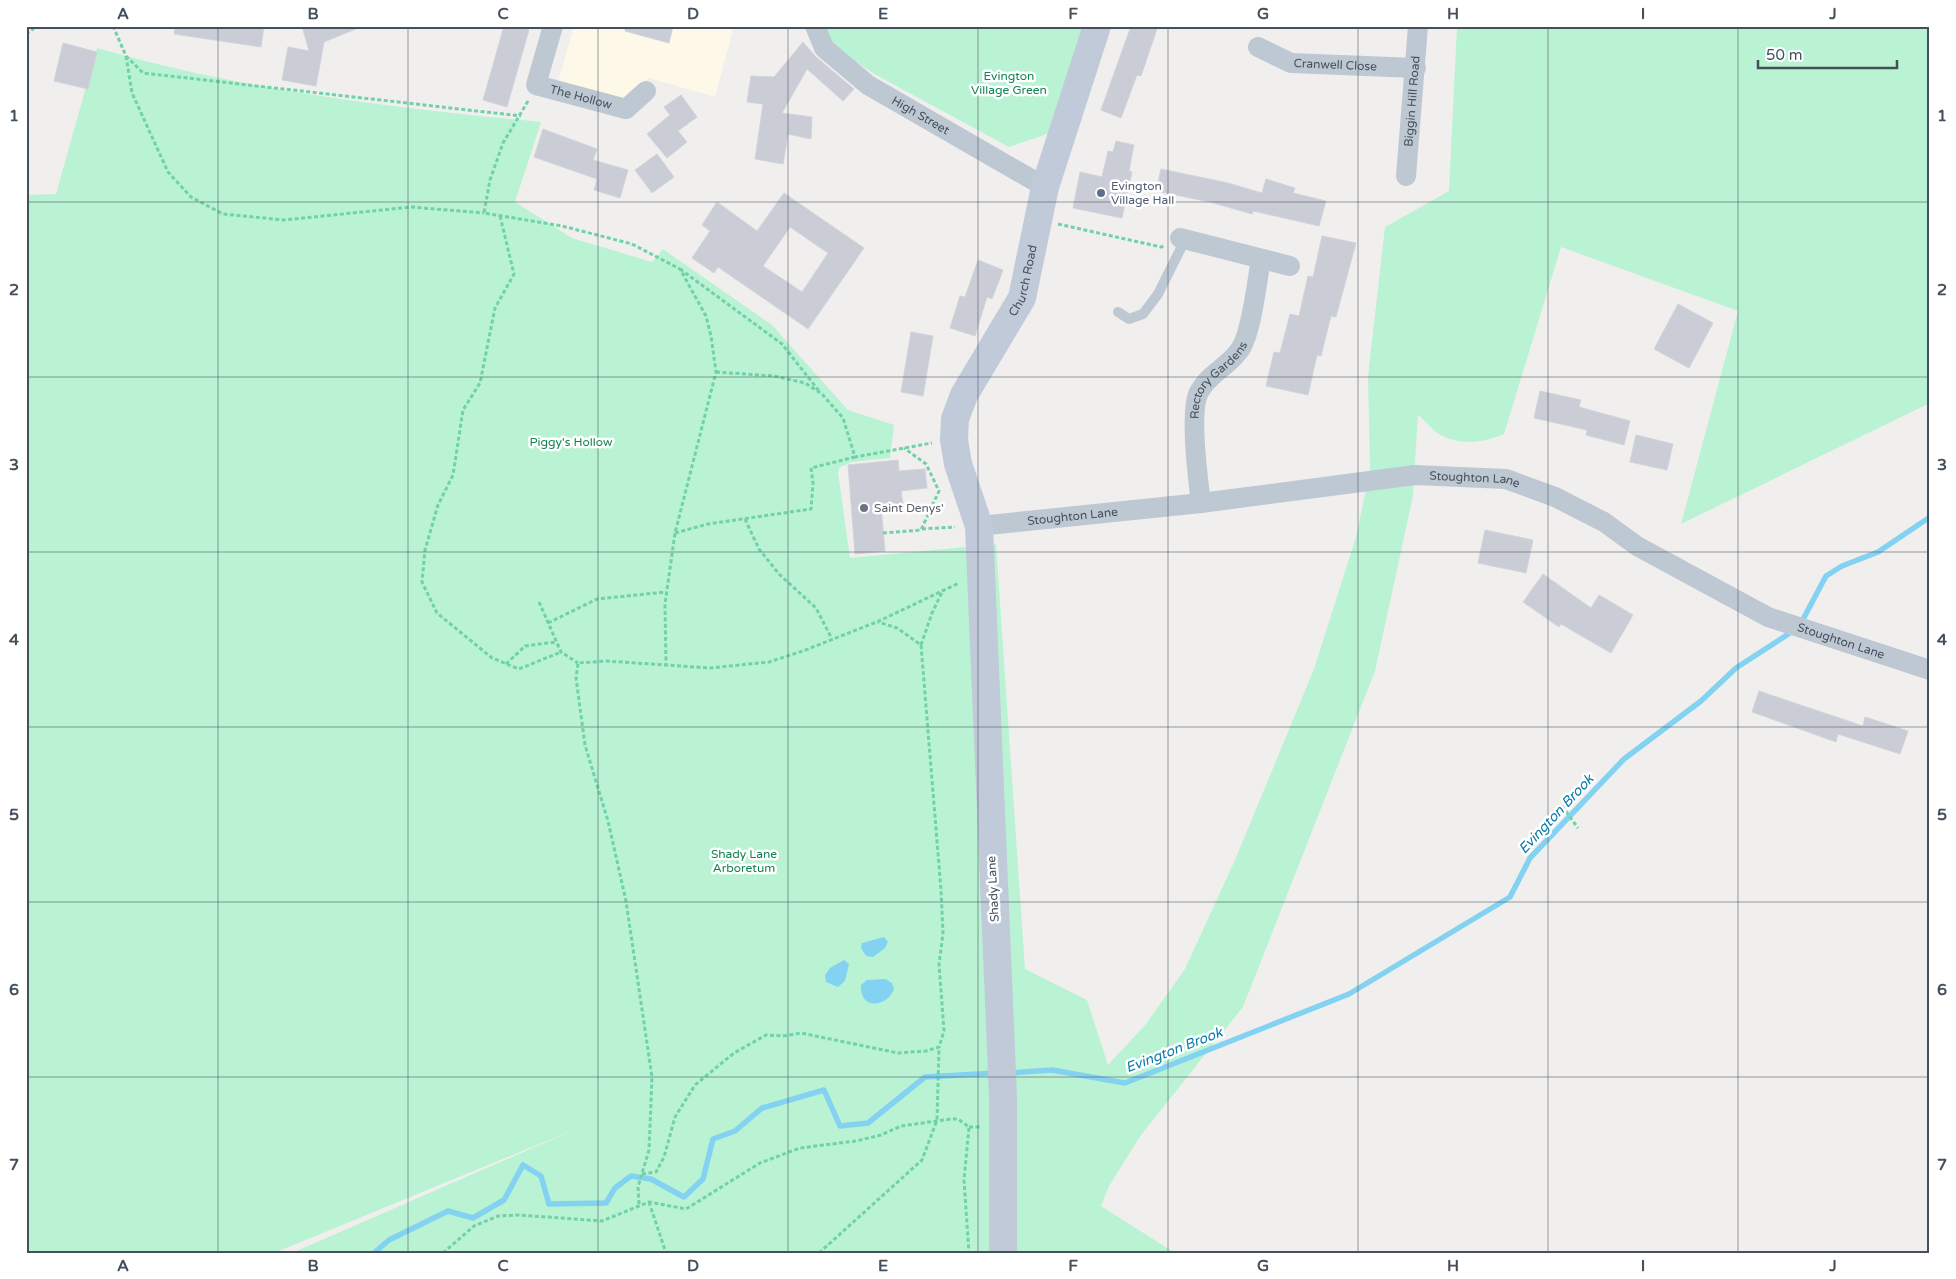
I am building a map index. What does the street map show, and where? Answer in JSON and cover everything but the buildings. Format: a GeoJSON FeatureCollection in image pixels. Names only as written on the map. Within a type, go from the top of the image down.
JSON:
{"type":"FeatureCollection","features":[{"type":"Feature","properties":{"kind":"street"},"geometry":{"type":"LineString","coordinates":[[536,84],[552,26]]}},
{"type":"Feature","properties":{"kind":"street","name":"High Street"},"geometry":{"type":"LineString","coordinates":[[815,26],[824,48],[868,85],[1045,187]]}},
{"type":"Feature","properties":{"kind":"street","name":"Church Road"},"geometry":{"type":"LineString","coordinates":[[979,526],[958,464],[954,440],[955,419],[964,395],[1022,298],[1045,187],[1097,26]]}},
{"type":"Feature","properties":{"kind":"street","name":"Biggin Hill Road"},"geometry":{"type":"LineString","coordinates":[[1406,176],[1418,26]]}},
{"type":"Feature","properties":{"kind":"street","name":"Cranwell Close"},"geometry":{"type":"LineString","coordinates":[[1258,47],[1291,63],[1416,68]]}},
{"type":"Feature","properties":{"kind":"street","name":"The Hollow"},"geometry":{"type":"LineString","coordinates":[[536,84],[628,117],[646,92]]}},
{"type":"Feature","properties":{"kind":"street"},"geometry":{"type":"LineString","coordinates":[[1182,239],[1290,266]]}},
{"type":"Feature","properties":{"kind":"street","name":"Rectory Gardens"},"geometry":{"type":"LineString","coordinates":[[1200,503],[1195,448],[1198,394],[1212,374],[1230,360],[1241,348],[1247,331],[1261,259]]}},
{"type":"Feature","properties":{"kind":"street","name":"Stoughton Lane"},"geometry":{"type":"LineString","coordinates":[[979,526],[1200,503],[1415,475],[1506,479],[1555,497],[1604,522],[1638,546],[1768,617],[1930,670]]}},
{"type":"Feature","properties":{"kind":"street","name":"Shady Lane"},"geometry":{"type":"LineString","coordinates":[[979,526],[1002,1097],[1003,1253]]}},
{"type":"Feature","properties":{"kind":"lane"},"geometry":{"type":"LineString","coordinates":[[1118,312],[1128,319],[1143,314],[1158,294],[1182,239]]}},
{"type":"Feature","properties":{"kind":"path"},"geometry":{"type":"LineString","coordinates":[[26,34],[37,26]]}},
{"type":"Feature","properties":{"kind":"path"},"geometry":{"type":"LineString","coordinates":[[113,26],[114,34],[126,56],[143,73],[521,116]]}},
{"type":"Feature","properties":{"kind":"path"},"geometry":{"type":"LineString","coordinates":[[126,56],[132,93],[168,172],[191,197],[223,214],[284,220],[411,207],[484,213],[562,226],[632,244],[680,269],[782,344],[843,418],[854,457]]}},
{"type":"Feature","properties":{"kind":"path"},"geometry":{"type":"LineString","coordinates":[[484,213],[490,180],[503,143],[521,116],[536,84]]}},
{"type":"Feature","properties":{"kind":"path"},"geometry":{"type":"LineString","coordinates":[[500,216],[514,274],[495,308],[480,383],[463,410],[453,475],[438,505],[425,550],[422,582],[437,613],[492,658],[519,670],[560,652]]}},
{"type":"Feature","properties":{"kind":"path"},"geometry":{"type":"LineString","coordinates":[[1038,220],[1162,247],[1182,239]]}},
{"type":"Feature","properties":{"kind":"path"},"geometry":{"type":"LineString","coordinates":[[666,664],[664,626],[666,592],[675,533],[716,372],[706,316],[680,269]]}},
{"type":"Feature","properties":{"kind":"path"},"geometry":{"type":"LineString","coordinates":[[716,372],[774,376],[805,383],[822,394]]}},
{"type":"Feature","properties":{"kind":"path"},"geometry":{"type":"LineString","coordinates":[[675,533],[708,524],[811,509],[813,482],[811,468],[903,447],[954,440]]}},
{"type":"Feature","properties":{"kind":"path"},"geometry":{"type":"LineString","coordinates":[[903,447],[926,464],[939,491],[921,530]]}},
{"type":"Feature","properties":{"kind":"path"},"geometry":{"type":"LineString","coordinates":[[745,519],[759,549],[779,574],[816,608],[832,639]]}},
{"type":"Feature","properties":{"kind":"path"},"geometry":{"type":"LineString","coordinates":[[883,533],[979,526]]}},
{"type":"Feature","properties":{"kind":"path"},"geometry":{"type":"LineString","coordinates":[[539,602],[560,652],[578,663],[606,661],[710,668],[769,662],[804,652],[875,622],[980,573]]}},
{"type":"Feature","properties":{"kind":"path"},"geometry":{"type":"LineString","coordinates":[[819,1253],[922,1160],[937,1120],[940,1067],[939,1047],[944,1031],[939,964],[943,934],[921,645],[932,612],[944,590]]}},
{"type":"Feature","properties":{"kind":"path"},"geometry":{"type":"LineString","coordinates":[[548,623],[597,599],[666,592]]}},
{"type":"Feature","properties":{"kind":"path"},"geometry":{"type":"LineString","coordinates":[[875,622],[897,628],[921,645]]}},
{"type":"Feature","properties":{"kind":"path"},"geometry":{"type":"LineString","coordinates":[[506,664],[525,646],[556,642]]}},
{"type":"Feature","properties":{"kind":"path"},"geometry":{"type":"LineString","coordinates":[[578,663],[576,678],[585,745],[608,821],[626,901],[652,1077],[649,1150],[640,1182],[639,1204]]}},
{"type":"Feature","properties":{"kind":"path"},"geometry":{"type":"LineString","coordinates":[[1562,806],[1578,828]]}},
{"type":"Feature","properties":{"kind":"path"},"geometry":{"type":"LineString","coordinates":[[642,1174],[656,1172],[664,1157],[675,1116],[695,1084],[734,1053],[766,1035],[784,1036],[801,1033],[898,1052],[926,1051],[939,1047]]}},
{"type":"Feature","properties":{"kind":"path"},"geometry":{"type":"LineString","coordinates":[[443,1253],[474,1226],[498,1216],[519,1215],[602,1221],[639,1204],[648,1202],[686,1209],[760,1163],[800,1148],[881,1135],[901,1126],[937,1120],[958,1119],[969,1127],[964,1180],[969,1253]]}},
{"type":"Feature","properties":{"kind":"path"},"geometry":{"type":"LineString","coordinates":[[648,1202],[666,1253]]}},
{"type":"Feature","properties":{"kind":"shaded area"},"geometry":{"type":"Polygon","coordinates":[[[574,26],[734,26],[715,97],[649,78],[624,98],[557,86],[574,26]]]}},
{"type":"Feature","properties":{"kind":"green space","name":"Evington Village Green"},"geometry":{"type":"Polygon","coordinates":[[[824,26],[1090,26],[1053,132],[1009,147],[876,75],[838,50],[826,34],[824,26]]]}},
{"type":"Feature","properties":{"kind":"green space"},"geometry":{"type":"Polygon","coordinates":[[[1457,26],[1930,26],[1930,403],[1681,524],[1738,311],[1561,247],[1504,434],[1480,441],[1463,442],[1439,434],[1418,415],[1413,496],[1375,671],[1243,1007],[1141,1135],[1109,1186],[1101,1206],[1175,1253],[292,1253],[576,1129],[274,1253],[26,1253],[26,195],[56,194],[97,48],[206,75],[317,96],[541,122],[515,202],[572,238],[652,262],[663,249],[772,325],[848,410],[894,425],[890,458],[852,462],[840,467],[838,472],[850,558],[996,544],[1025,969],[1087,1000],[1108,1065],[1146,1024],[1185,969],[1235,860],[1314,669],[1356,537],[1370,470],[1368,376],[1385,227],[1449,191],[1457,26]]]}},
{"type":"Feature","properties":{"kind":"water"},"geometry":{"type":"Polygon","coordinates":[[[884,937],[888,942],[885,948],[873,957],[866,956],[861,948],[862,943],[884,937]]]}},
{"type":"Feature","properties":{"kind":"water"},"geometry":{"type":"Polygon","coordinates":[[[844,960],[849,964],[845,981],[838,987],[826,982],[825,975],[830,968],[844,960]]]}},
{"type":"Feature","properties":{"kind":"water"},"geometry":{"type":"Polygon","coordinates":[[[885,979],[892,983],[894,989],[886,1000],[874,1004],[864,999],[861,985],[867,980],[885,979]]]}},
{"type":"Feature","properties":{"kind":"waterway","name":"Evington Brook"},"geometry":{"type":"LineString","coordinates":[[1800,625],[1826,576],[1842,566],[1878,552],[1930,517]]}},
{"type":"Feature","properties":{"kind":"waterway","name":"Evington Brook"},"geometry":{"type":"LineString","coordinates":[[1010,1073],[1052,1070],[1125,1083],[1349,994],[1510,897],[1530,858],[1624,759],[1701,701],[1736,668],[1793,631]]}},
{"type":"Feature","properties":{"kind":"waterway","name":"Evington Brook"},"geometry":{"type":"LineString","coordinates":[[374,1253],[389,1240],[448,1211],[473,1218],[504,1200],[523,1165],[541,1176],[549,1204],[606,1203],[615,1188],[631,1176],[651,1179],[684,1197],[703,1179],[713,1139],[735,1131],[762,1108],[824,1090],[840,1126],[868,1123],[925,1077],[996,1073]]}},
{"type":"Feature","properties":{"kind":"place","name":"Evington Village Hall"},"geometry":{"type":"Point","coordinates":[1101,193]}},
{"type":"Feature","properties":{"kind":"place","name":"Saint Denys'"},"geometry":{"type":"Point","coordinates":[864,508]}},
{"type":"Feature","properties":{"kind":"park label","name":"Piggy's Hollow"},"geometry":{"type":"Point","coordinates":[571,442]}},
{"type":"Feature","properties":{"kind":"park label","name":"Shady Lane Arboretum"},"geometry":{"type":"Point","coordinates":[744,861]}}]}
